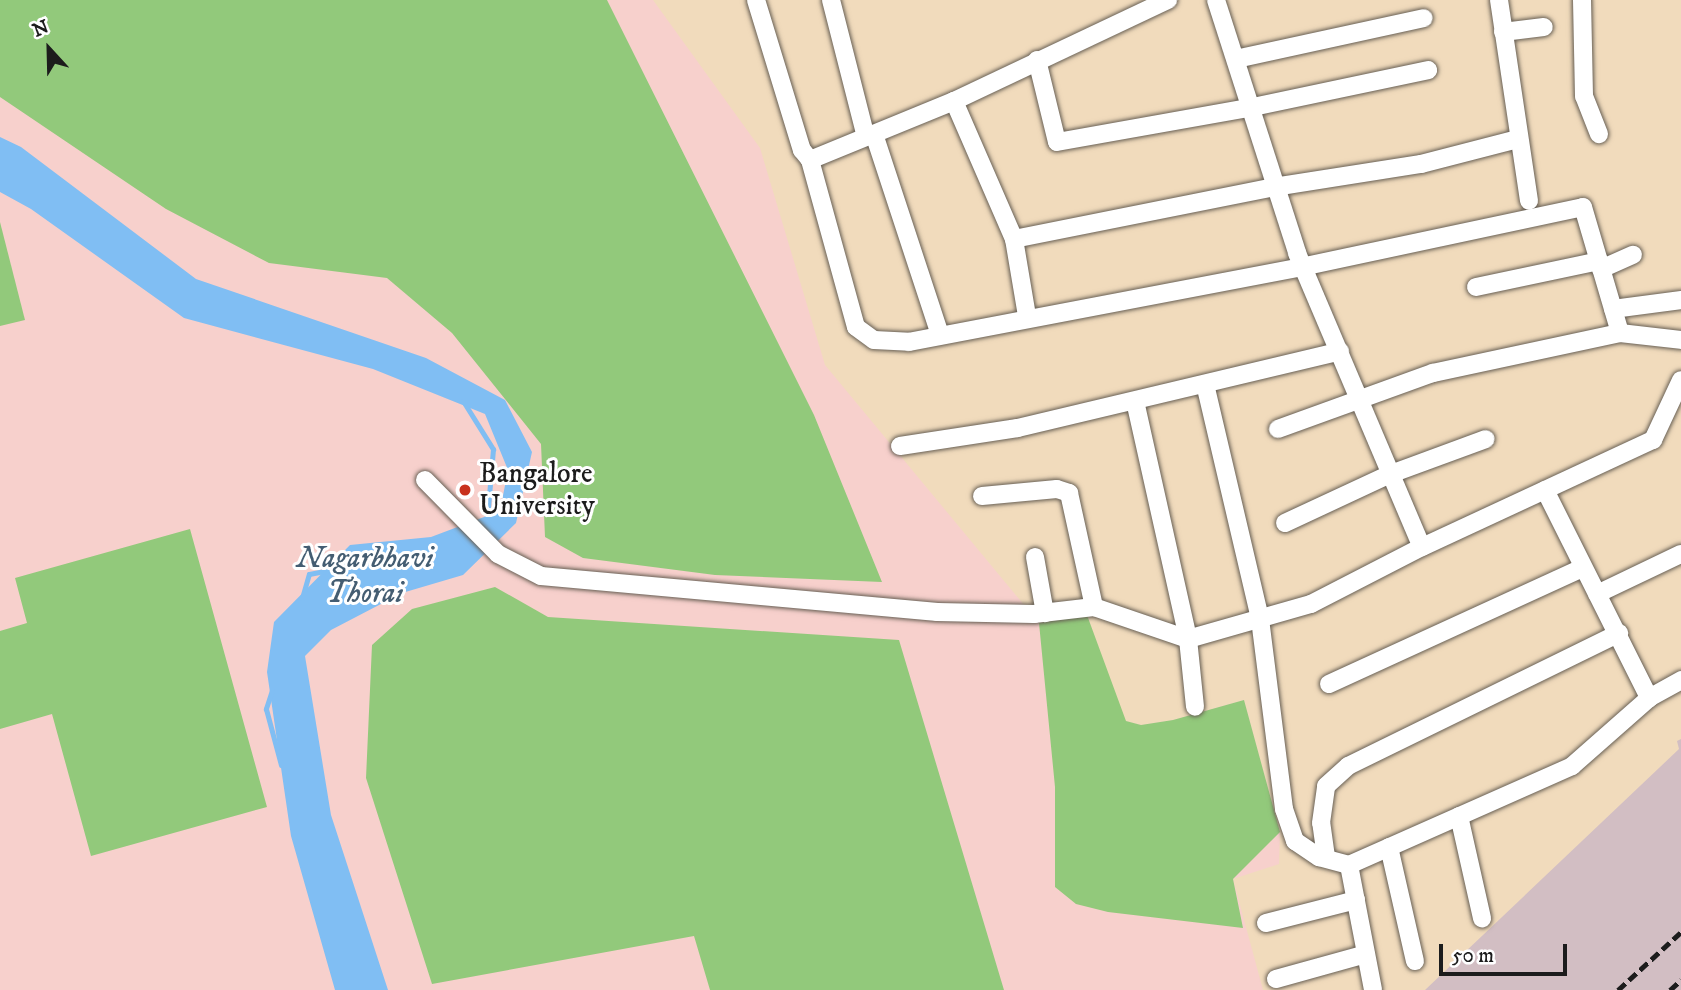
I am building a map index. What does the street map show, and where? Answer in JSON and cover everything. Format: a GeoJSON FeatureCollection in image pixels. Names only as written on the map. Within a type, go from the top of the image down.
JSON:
{"type":"FeatureCollection","features":[{"type":"Feature","properties":{"kind":"street"},"geometry":{"type":"LineString","coordinates":[[756,0],[802,150],[810,160],[856,327],[874,340],[891,344],[940,335],[1027,316],[1306,266],[1583,207],[1620,333]]}},
{"type":"Feature","properties":{"kind":"street"},"geometry":{"type":"LineString","coordinates":[[831,0],[870,135],[940,335]]}},
{"type":"Feature","properties":{"kind":"street"},"geometry":{"type":"LineString","coordinates":[[810,160],[954,101],[1168,0]]}},
{"type":"Feature","properties":{"kind":"street"},"geometry":{"type":"LineString","coordinates":[[1216,0],[1253,107],[1274,187],[1388,475],[1422,547]]}},
{"type":"Feature","properties":{"kind":"street"},"geometry":{"type":"LineString","coordinates":[[1499,0],[1529,201]]}},
{"type":"Feature","properties":{"kind":"street"},"geometry":{"type":"LineString","coordinates":[[1582,0],[1584,96],[1599,134]]}},
{"type":"Feature","properties":{"kind":"street"},"geometry":{"type":"LineString","coordinates":[[1236,59],[1424,18]]}},
{"type":"Feature","properties":{"kind":"street"},"geometry":{"type":"LineString","coordinates":[[1503,32],[1544,27]]}},
{"type":"Feature","properties":{"kind":"street"},"geometry":{"type":"LineString","coordinates":[[1037,60],[1057,142],[1253,107],[1427,70]]}},
{"type":"Feature","properties":{"kind":"street"},"geometry":{"type":"LineString","coordinates":[[954,101],[1014,239],[1027,316]]}},
{"type":"Feature","properties":{"kind":"street"},"geometry":{"type":"LineString","coordinates":[[1014,239],[1274,187],[1421,164],[1518,139]]}},
{"type":"Feature","properties":{"kind":"street"},"geometry":{"type":"LineString","coordinates":[[1476,287],[1600,265],[1633,256]]}},
{"type":"Feature","properties":{"kind":"street"},"geometry":{"type":"LineString","coordinates":[[1613,309],[1681,300]]}},
{"type":"Feature","properties":{"kind":"street"},"geometry":{"type":"LineString","coordinates":[[1278,429],[1357,397],[1433,373],[1620,333],[1681,340]]}},
{"type":"Feature","properties":{"kind":"street"},"geometry":{"type":"LineString","coordinates":[[900,446],[1018,428],[1340,351]]}},
{"type":"Feature","properties":{"kind":"street"},"geometry":{"type":"LineString","coordinates":[[1205,384],[1260,619],[1284,809],[1295,841],[1349,865],[1572,766],[1648,698],[1681,680]]}},
{"type":"Feature","properties":{"kind":"street"},"geometry":{"type":"LineString","coordinates":[[425,480],[498,554],[541,576],[627,586],[937,611],[1045,613],[1094,607],[1188,639],[1311,604],[1422,547],[1653,440],[1679,387]]}},
{"type":"Feature","properties":{"kind":"street"},"geometry":{"type":"LineString","coordinates":[[1135,401],[1188,639],[1195,706]]}},
{"type":"Feature","properties":{"kind":"street"},"geometry":{"type":"LineString","coordinates":[[1285,523],[1388,475],[1486,439]]}},
{"type":"Feature","properties":{"kind":"street"},"geometry":{"type":"LineString","coordinates":[[982,496],[1057,489],[1069,493],[1094,607]]}},
{"type":"Feature","properties":{"kind":"street"},"geometry":{"type":"LineString","coordinates":[[1545,490],[1582,568],[1619,633],[1648,698]]}},
{"type":"Feature","properties":{"kind":"street"},"geometry":{"type":"LineString","coordinates":[[1597,594],[1681,554]]}},
{"type":"Feature","properties":{"kind":"street"},"geometry":{"type":"LineString","coordinates":[[1035,558],[1045,613]]}},
{"type":"Feature","properties":{"kind":"street"},"geometry":{"type":"LineString","coordinates":[[1329,684],[1582,568]]}},
{"type":"Feature","properties":{"kind":"street"},"geometry":{"type":"LineString","coordinates":[[1326,857],[1321,823],[1326,786],[1348,766],[1619,633]]}},
{"type":"Feature","properties":{"kind":"street"},"geometry":{"type":"LineString","coordinates":[[1459,816],[1482,918]]}},
{"type":"Feature","properties":{"kind":"street"},"geometry":{"type":"LineString","coordinates":[[1389,847],[1415,961]]}},
{"type":"Feature","properties":{"kind":"street"},"geometry":{"type":"LineString","coordinates":[[1349,865],[1373,990]]}},
{"type":"Feature","properties":{"kind":"street"},"geometry":{"type":"LineString","coordinates":[[1266,923],[1356,900]]}},
{"type":"Feature","properties":{"kind":"street"},"geometry":{"type":"LineString","coordinates":[[1276,979],[1366,954]]}},
{"type":"Feature","properties":{"kind":"shaded area","name":"Bangalore University"},"geometry":{"type":"Polygon","coordinates":[[[0,0],[653,0],[760,148],[825,365],[1039,623],[1087,615],[1125,721],[1141,725],[1173,720],[1244,700],[1280,832],[1279,864],[1233,879],[1263,990],[0,990],[0,0]]]}},
{"type":"Feature","properties":{"kind":"shaded area"},"geometry":{"type":"Polygon","coordinates":[[[1681,739],[1681,990],[1425,990],[1679,749],[1677,741],[1681,739]]]}},
{"type":"Feature","properties":{"kind":"green space"},"geometry":{"type":"Polygon","coordinates":[[[0,0],[607,0],[814,415],[882,582],[715,575],[583,558],[545,537],[541,444],[452,333],[387,278],[269,263],[166,209],[0,97],[0,0]]]}},
{"type":"Feature","properties":{"kind":"green space"},"geometry":{"type":"Polygon","coordinates":[[[0,222],[25,320],[0,326],[0,222]]]}},
{"type":"Feature","properties":{"kind":"green space"},"geometry":{"type":"Polygon","coordinates":[[[190,529],[267,807],[91,856],[52,714],[0,729],[0,631],[27,623],[15,578],[190,529]]]}},
{"type":"Feature","properties":{"kind":"green space"},"geometry":{"type":"Polygon","coordinates":[[[495,587],[548,617],[899,640],[1004,990],[710,990],[694,936],[432,984],[366,778],[372,645],[412,609],[495,587]]]}},
{"type":"Feature","properties":{"kind":"green space"},"geometry":{"type":"Polygon","coordinates":[[[1087,615],[1126,721],[1141,725],[1173,720],[1244,700],[1280,832],[1233,879],[1243,928],[1108,912],[1076,904],[1055,887],[1055,787],[1039,623],[1087,615]]]}},
{"type":"Feature","properties":{"kind":"water","name":"Nagarbhavi Thorai"},"geometry":{"type":"Polygon","coordinates":[[[0,137],[21,147],[196,279],[426,358],[505,400],[532,452],[516,523],[463,575],[402,593],[331,630],[305,656],[331,815],[388,990],[335,990],[291,836],[267,672],[274,622],[350,545],[431,537],[500,511],[508,470],[485,414],[373,369],[184,318],[31,209],[0,192],[0,137]]]}},
{"type":"Feature","properties":{"kind":"waterway","name":"Nagarbhavi Thorai"},"geometry":{"type":"LineString","coordinates":[[463,401],[493,449],[487,519]]}},
{"type":"Feature","properties":{"kind":"waterway","name":"Nagarbhavi Thorai"},"geometry":{"type":"LineString","coordinates":[[302,598],[309,574],[330,570]]}},
{"type":"Feature","properties":{"kind":"waterway","name":"Nagarbhavi Thorai"},"geometry":{"type":"LineString","coordinates":[[272,690],[266,709],[281,765]]}},
{"type":"Feature","properties":{"kind":"railway"},"geometry":{"type":"LineString","coordinates":[[1618,990],[1681,932]]}},
{"type":"Feature","properties":{"kind":"railway"},"geometry":{"type":"LineString","coordinates":[[1670,990],[1681,980]]}},
{"type":"Feature","properties":{"kind":"place","name":"Bangalore University"},"geometry":{"type":"Point","coordinates":[465,490]}}]}
